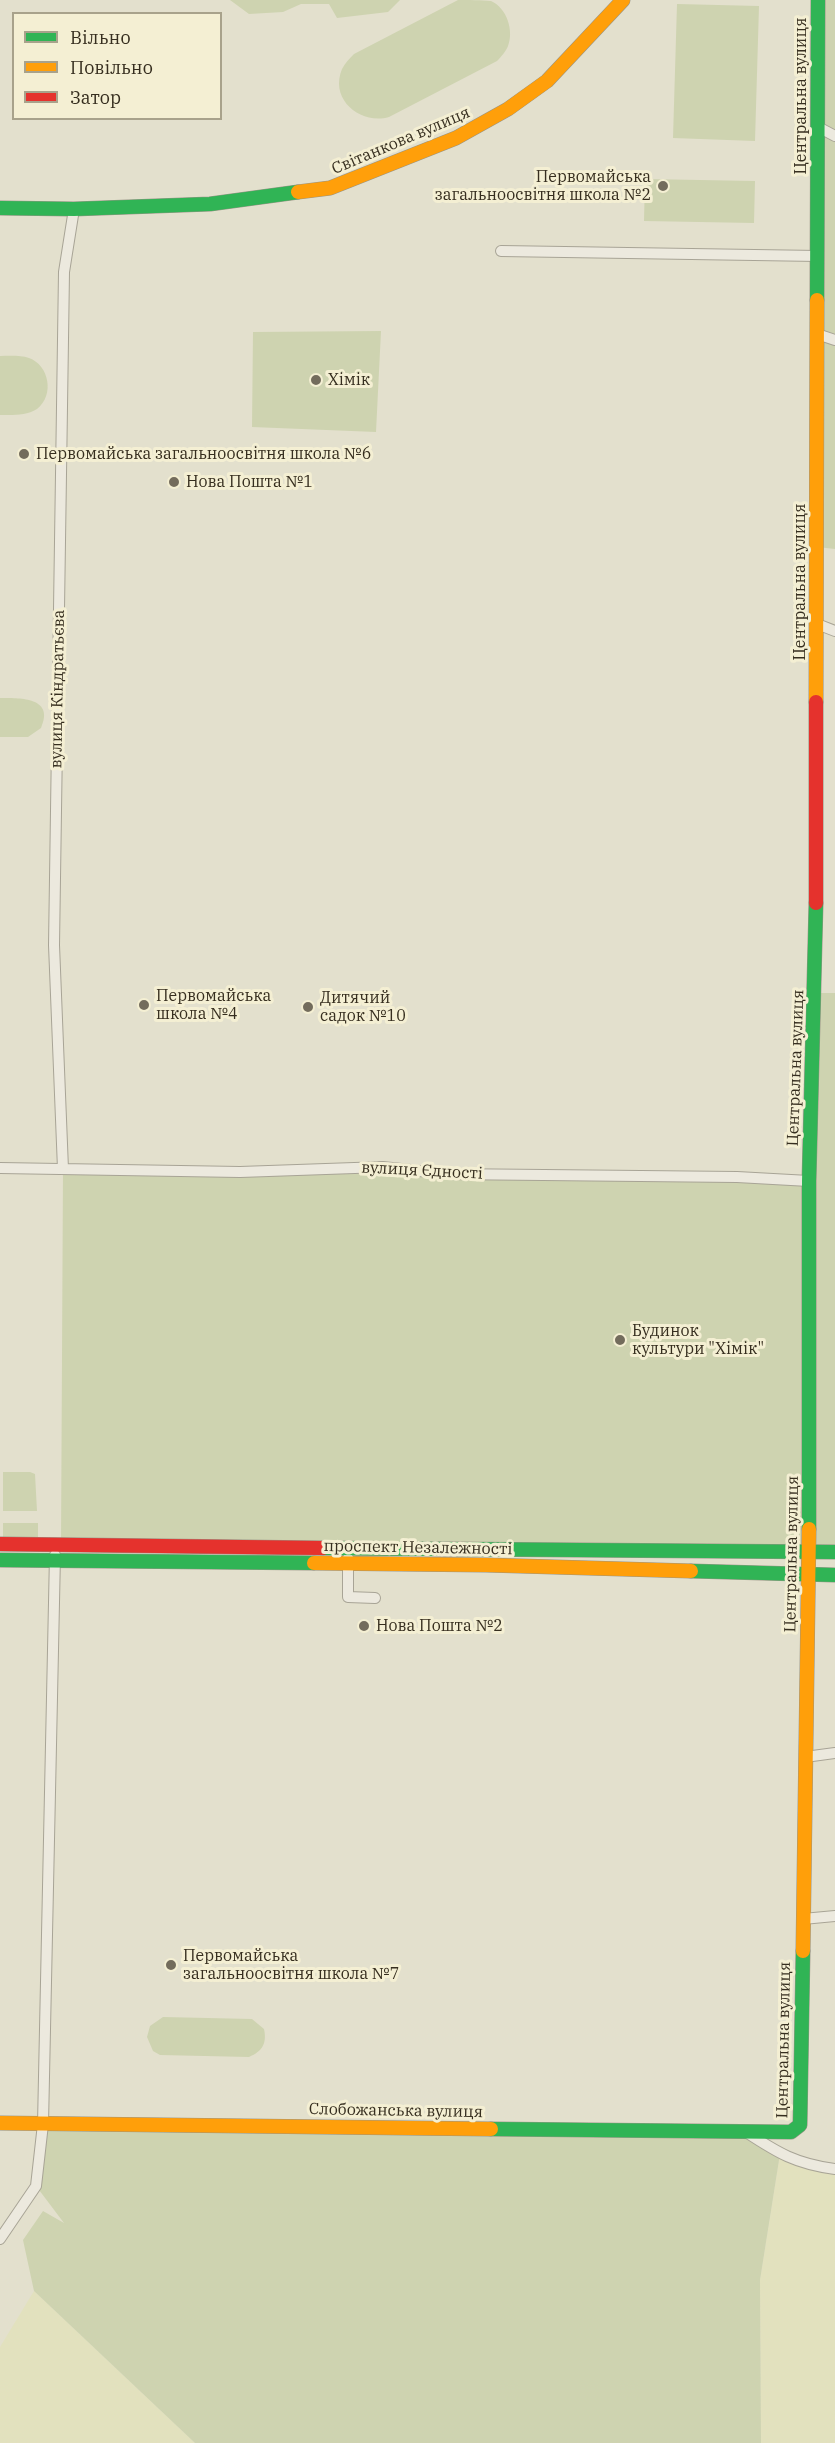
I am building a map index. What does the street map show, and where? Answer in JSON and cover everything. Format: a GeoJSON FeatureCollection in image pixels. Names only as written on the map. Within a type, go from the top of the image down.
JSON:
{"type":"FeatureCollection","features":[{"type":"Feature","properties":{"kind":"street","name":"Світанкова вулиця"},"geometry":{"type":"LineString","coordinates":[[0,208],[74,209],[210,204],[330,188],[456,138],[508,109],[547,81],[623,0]]}},
{"type":"Feature","properties":{"kind":"street","name":"Центральна вулиця"},"geometry":{"type":"LineString","coordinates":[[791,2132],[800,2125],[801,2117],[809,1575],[809,1181],[816,905],[818,0]]}},
{"type":"Feature","properties":{"kind":"street"},"geometry":{"type":"LineString","coordinates":[[818,127],[835,136]]}},
{"type":"Feature","properties":{"kind":"street","name":"вулиця Кіндратьєва"},"geometry":{"type":"LineString","coordinates":[[63,1168],[54,945],[64,272],[74,209]]}},
{"type":"Feature","properties":{"kind":"street"},"geometry":{"type":"LineString","coordinates":[[501,251],[818,256]]}},
{"type":"Feature","properties":{"kind":"street"},"geometry":{"type":"LineString","coordinates":[[817,333],[835,340]]}},
{"type":"Feature","properties":{"kind":"street"},"geometry":{"type":"LineString","coordinates":[[817,624],[835,632]]}},
{"type":"Feature","properties":{"kind":"street","name":"вулиця Єдності"},"geometry":{"type":"LineString","coordinates":[[0,1168],[240,1172],[383,1167],[447,1174],[809,1181]]}},
{"type":"Feature","properties":{"kind":"street","name":"проспект Незалежності"},"geometry":{"type":"LineString","coordinates":[[0,1544],[835,1552]]}},
{"type":"Feature","properties":{"kind":"street"},"geometry":{"type":"LineString","coordinates":[[0,2239],[36,2186],[43,2124],[55,1560],[58,1544]]}},
{"type":"Feature","properties":{"kind":"street"},"geometry":{"type":"LineString","coordinates":[[348,1549],[348,1597],[375,1598]]}},
{"type":"Feature","properties":{"kind":"street","name":"проспект Незалежності"},"geometry":{"type":"LineString","coordinates":[[0,1560],[486,1564],[835,1575]]}},
{"type":"Feature","properties":{"kind":"street"},"geometry":{"type":"LineString","coordinates":[[805,1757],[835,1753]]}},
{"type":"Feature","properties":{"kind":"street"},"geometry":{"type":"LineString","coordinates":[[803,1919],[835,1916]]}},
{"type":"Feature","properties":{"kind":"street","name":"Слобожанська вулиця"},"geometry":{"type":"LineString","coordinates":[[0,2123],[791,2132]]}},
{"type":"Feature","properties":{"kind":"street"},"geometry":{"type":"LineString","coordinates":[[746,2132],[780,2154],[808,2166],[835,2169]]}},
{"type":"Feature","properties":{"kind":"green space"},"geometry":{"type":"Polygon","coordinates":[[[230,0],[400,0],[388,12],[337,18],[329,4],[301,4],[283,12],[249,14],[230,0]]]}},
{"type":"Feature","properties":{"kind":"green space"},"geometry":{"type":"Polygon","coordinates":[[[458,0],[491,1],[497,4],[505,14],[508,20],[510,40],[506,50],[497,61],[389,117],[378,119],[368,117],[350,108],[340,91],[339,80],[343,67],[354,54],[458,0]]]}},
{"type":"Feature","properties":{"kind":"green space"},"geometry":{"type":"Polygon","coordinates":[[[818,0],[835,0],[835,549],[817,547],[818,0]]]}},
{"type":"Feature","properties":{"kind":"green space"},"geometry":{"type":"Polygon","coordinates":[[[677,4],[759,6],[755,141],[673,138],[677,4]]]}},
{"type":"Feature","properties":{"kind":"green space"},"geometry":{"type":"Polygon","coordinates":[[[645,179],[755,181],[754,223],[644,221],[645,179]]]}},
{"type":"Feature","properties":{"kind":"green space","name":"Хімік"},"geometry":{"type":"Polygon","coordinates":[[[381,331],[376,432],[252,427],[253,332],[381,331]]]}},
{"type":"Feature","properties":{"kind":"green space"},"geometry":{"type":"Polygon","coordinates":[[[0,356],[26,357],[41,367],[48,389],[43,403],[37,409],[24,414],[0,415],[0,356]]]}},
{"type":"Feature","properties":{"kind":"green space"},"geometry":{"type":"Polygon","coordinates":[[[0,698],[25,699],[39,705],[43,710],[44,718],[41,728],[28,737],[0,737],[0,698]]]}},
{"type":"Feature","properties":{"kind":"green space"},"geometry":{"type":"Polygon","coordinates":[[[816,993],[835,993],[835,1551],[61,1544],[63,1169],[809,1181],[816,993]]]}},
{"type":"Feature","properties":{"kind":"green space"},"geometry":{"type":"Polygon","coordinates":[[[3,1472],[35,1474],[37,1511],[3,1511],[3,1472]]]}},
{"type":"Feature","properties":{"kind":"green space"},"geometry":{"type":"Polygon","coordinates":[[[3,1523],[38,1523],[38,1544],[3,1544],[3,1523]]]}},
{"type":"Feature","properties":{"kind":"green space"},"geometry":{"type":"Polygon","coordinates":[[[163,2017],[252,2019],[264,2029],[265,2038],[261,2049],[249,2057],[160,2055],[153,2051],[147,2037],[150,2026],[163,2017]]]}},
{"type":"Feature","properties":{"kind":"green space"},"geometry":{"type":"Polygon","coordinates":[[[43,2124],[746,2132],[780,2154],[760,2280],[761,2443],[195,2443],[34,2291],[23,2240],[43,2211],[64,2223],[36,2186],[43,2124]]]}},
{"type":"Feature","properties":{"kind":"green space"},"geometry":{"type":"Polygon","coordinates":[[[780,2154],[835,2169],[835,2443],[761,2443],[760,2280],[780,2154]]]}},
{"type":"Feature","properties":{"kind":"green space"},"geometry":{"type":"Polygon","coordinates":[[[34,2291],[195,2443],[0,2443],[0,2347],[34,2291]]]}},
{"type":"Feature","properties":{"kind":"traffic: fast"},"geometry":{"type":"LineString","coordinates":[[817,300],[818,0]]}},
{"type":"Feature","properties":{"kind":"traffic: fast"},"geometry":{"type":"LineString","coordinates":[[0,208],[74,209],[210,204],[298,192]]}},
{"type":"Feature","properties":{"kind":"traffic: fast"},"geometry":{"type":"LineString","coordinates":[[809,1529],[809,1181],[816,903]]}},
{"type":"Feature","properties":{"kind":"traffic: fast"},"geometry":{"type":"LineString","coordinates":[[323,1548],[835,1552]]}},
{"type":"Feature","properties":{"kind":"traffic: fast"},"geometry":{"type":"LineString","coordinates":[[0,1560],[314,1563]]}},
{"type":"Feature","properties":{"kind":"traffic: fast"},"geometry":{"type":"LineString","coordinates":[[691,1571],[835,1575]]}},
{"type":"Feature","properties":{"kind":"traffic: fast"},"geometry":{"type":"LineString","coordinates":[[491,2129],[791,2132],[800,2125],[803,1951]]}},
{"type":"Feature","properties":{"kind":"traffic: slow"},"geometry":{"type":"LineString","coordinates":[[298,192],[330,188],[456,138],[508,109],[547,81],[623,0]]}},
{"type":"Feature","properties":{"kind":"traffic: slow"},"geometry":{"type":"LineString","coordinates":[[816,702],[817,300]]}},
{"type":"Feature","properties":{"kind":"traffic: slow"},"geometry":{"type":"LineString","coordinates":[[803,1951],[809,1529]]}},
{"type":"Feature","properties":{"kind":"traffic: slow"},"geometry":{"type":"LineString","coordinates":[[314,1563],[691,1571]]}},
{"type":"Feature","properties":{"kind":"traffic: slow"},"geometry":{"type":"LineString","coordinates":[[0,2123],[491,2129]]}},
{"type":"Feature","properties":{"kind":"traffic: jam"},"geometry":{"type":"LineString","coordinates":[[816,702],[816,903]]}},
{"type":"Feature","properties":{"kind":"traffic: jam"},"geometry":{"type":"LineString","coordinates":[[0,1544],[323,1548]]}},
{"type":"Feature","properties":{"kind":"place","name":"Первомайська загальноосвітня школа №2"},"geometry":{"type":"Point","coordinates":[663,186]}},
{"type":"Feature","properties":{"kind":"place","name":"Хімік"},"geometry":{"type":"Point","coordinates":[316,380]}},
{"type":"Feature","properties":{"kind":"place","name":"Первомайська загальноосвітня школа №6"},"geometry":{"type":"Point","coordinates":[24,454]}},
{"type":"Feature","properties":{"kind":"place","name":"Нова Пошта №1"},"geometry":{"type":"Point","coordinates":[174,482]}},
{"type":"Feature","properties":{"kind":"place","name":"Первомайська школа №4"},"geometry":{"type":"Point","coordinates":[144,1005]}},
{"type":"Feature","properties":{"kind":"place","name":"Дитячий садок №10"},"geometry":{"type":"Point","coordinates":[308,1007]}},
{"type":"Feature","properties":{"kind":"place","name":"Будинок культури \"Хімік\""},"geometry":{"type":"Point","coordinates":[620,1340]}},
{"type":"Feature","properties":{"kind":"place","name":"Нова Пошта №2"},"geometry":{"type":"Point","coordinates":[364,1626]}},
{"type":"Feature","properties":{"kind":"place","name":"Первомайська загальноосвітня школа №7"},"geometry":{"type":"Point","coordinates":[171,1965]}}]}
